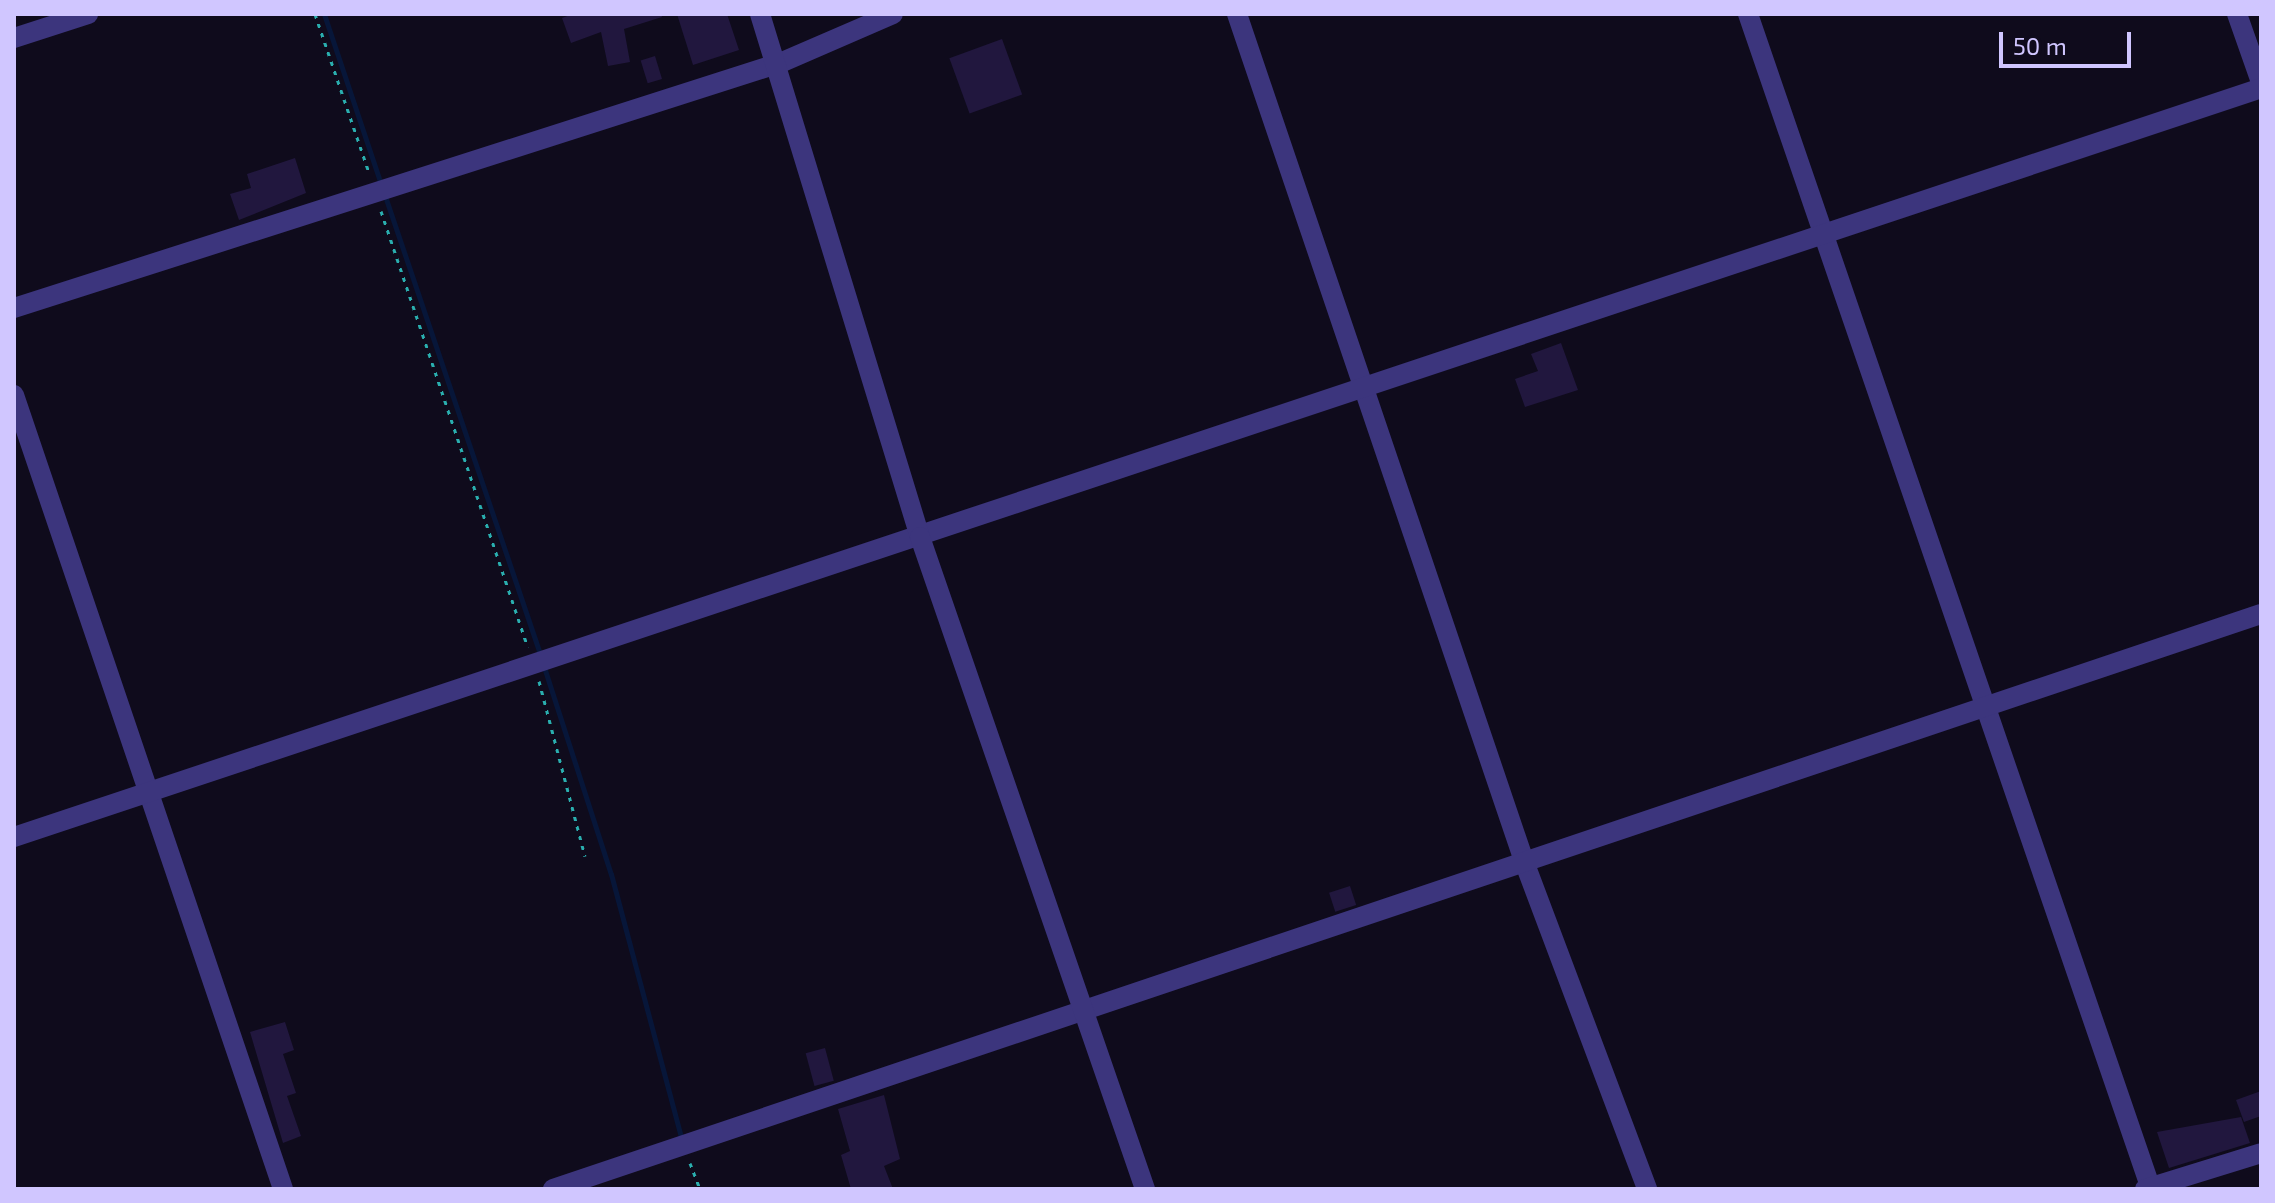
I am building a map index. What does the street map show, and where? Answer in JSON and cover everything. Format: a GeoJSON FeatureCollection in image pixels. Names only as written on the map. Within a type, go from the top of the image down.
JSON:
{"type":"FeatureCollection","features":[{"type":"Feature","properties":{"kind":"street"},"geometry":{"type":"LineString","coordinates":[[14,38],[88,14]]}},
{"type":"Feature","properties":{"kind":"street"},"geometry":{"type":"LineString","coordinates":[[760,14],[780,63],[920,537],[1145,1189]]}},
{"type":"Feature","properties":{"kind":"street"},"geometry":{"type":"LineString","coordinates":[[14,308],[374,188],[780,63],[893,14]]}},
{"type":"Feature","properties":{"kind":"street"},"geometry":{"type":"LineString","coordinates":[[1237,14],[1525,864],[1647,1189]]}},
{"type":"Feature","properties":{"kind":"street"},"geometry":{"type":"LineString","coordinates":[[1748,14],[2149,1188],[2261,1153]]}},
{"type":"Feature","properties":{"kind":"street"},"geometry":{"type":"LineString","coordinates":[[14,837],[535,668],[1363,385],[1822,237],[2261,85],[2237,14]]}},
{"type":"Feature","properties":{"kind":"street"},"geometry":{"type":"LineString","coordinates":[[14,395],[145,792],[283,1189]]}},
{"type":"Feature","properties":{"kind":"street"},"geometry":{"type":"LineString","coordinates":[[553,1189],[2261,614]]}},
{"type":"Feature","properties":{"kind":"path"},"geometry":{"type":"LineString","coordinates":[[315,14],[535,668],[585,856]]}},
{"type":"Feature","properties":{"kind":"path"},"geometry":{"type":"LineString","coordinates":[[683,1145],[700,1189]]}},
{"type":"Feature","properties":{"kind":"building"},"geometry":{"type":"Polygon","coordinates":[[[573,14],[661,14],[662,17],[624,29],[630,62],[608,66],[601,32],[571,43],[562,18],[573,14]]]}},
{"type":"Feature","properties":{"kind":"building"},"geometry":{"type":"Polygon","coordinates":[[[677,14],[727,14],[739,50],[693,65],[677,14]]]}},
{"type":"Feature","properties":{"kind":"building"},"geometry":{"type":"Polygon","coordinates":[[[1002,39],[1022,94],[970,114],[949,58],[1002,39]]]}},
{"type":"Feature","properties":{"kind":"building"},"geometry":{"type":"Polygon","coordinates":[[[655,56],[662,79],[648,83],[641,60],[655,56]]]}},
{"type":"Feature","properties":{"kind":"building"},"geometry":{"type":"Polygon","coordinates":[[[295,158],[306,193],[239,220],[230,194],[251,188],[247,174],[295,158]]]}},
{"type":"Feature","properties":{"kind":"building"},"geometry":{"type":"Polygon","coordinates":[[[1561,343],[1578,390],[1525,407],[1515,379],[1538,371],[1531,354],[1561,343]]]}},
{"type":"Feature","properties":{"kind":"building"},"geometry":{"type":"Polygon","coordinates":[[[1350,886],[1356,905],[1335,912],[1329,893],[1350,886]]]}},
{"type":"Feature","properties":{"kind":"building"},"geometry":{"type":"Polygon","coordinates":[[[285,1022],[294,1050],[283,1054],[296,1093],[287,1096],[301,1136],[283,1143],[250,1032],[285,1022]]]}},
{"type":"Feature","properties":{"kind":"building"},"geometry":{"type":"Polygon","coordinates":[[[825,1048],[834,1081],[814,1086],[806,1053],[825,1048]]]}},
{"type":"Feature","properties":{"kind":"building"},"geometry":{"type":"Polygon","coordinates":[[[2261,1091],[2261,1116],[2244,1122],[2236,1100],[2261,1091]]]}},
{"type":"Feature","properties":{"kind":"building"},"geometry":{"type":"Polygon","coordinates":[[[884,1095],[900,1159],[884,1166],[893,1189],[851,1189],[841,1155],[850,1151],[838,1109],[884,1095]]]}},
{"type":"Feature","properties":{"kind":"building"},"geometry":{"type":"Polygon","coordinates":[[[2241,1117],[2250,1143],[2169,1168],[2157,1132],[2241,1117]]]}},
{"type":"Feature","properties":{"kind":"waterway"},"geometry":{"type":"LineString","coordinates":[[324,14],[381,184]]}},
{"type":"Feature","properties":{"kind":"waterway"},"geometry":{"type":"LineString","coordinates":[[384,193],[541,657]]}},
{"type":"Feature","properties":{"kind":"waterway"},"geometry":{"type":"LineString","coordinates":[[544,667],[611,874],[682,1141]]}}]}
